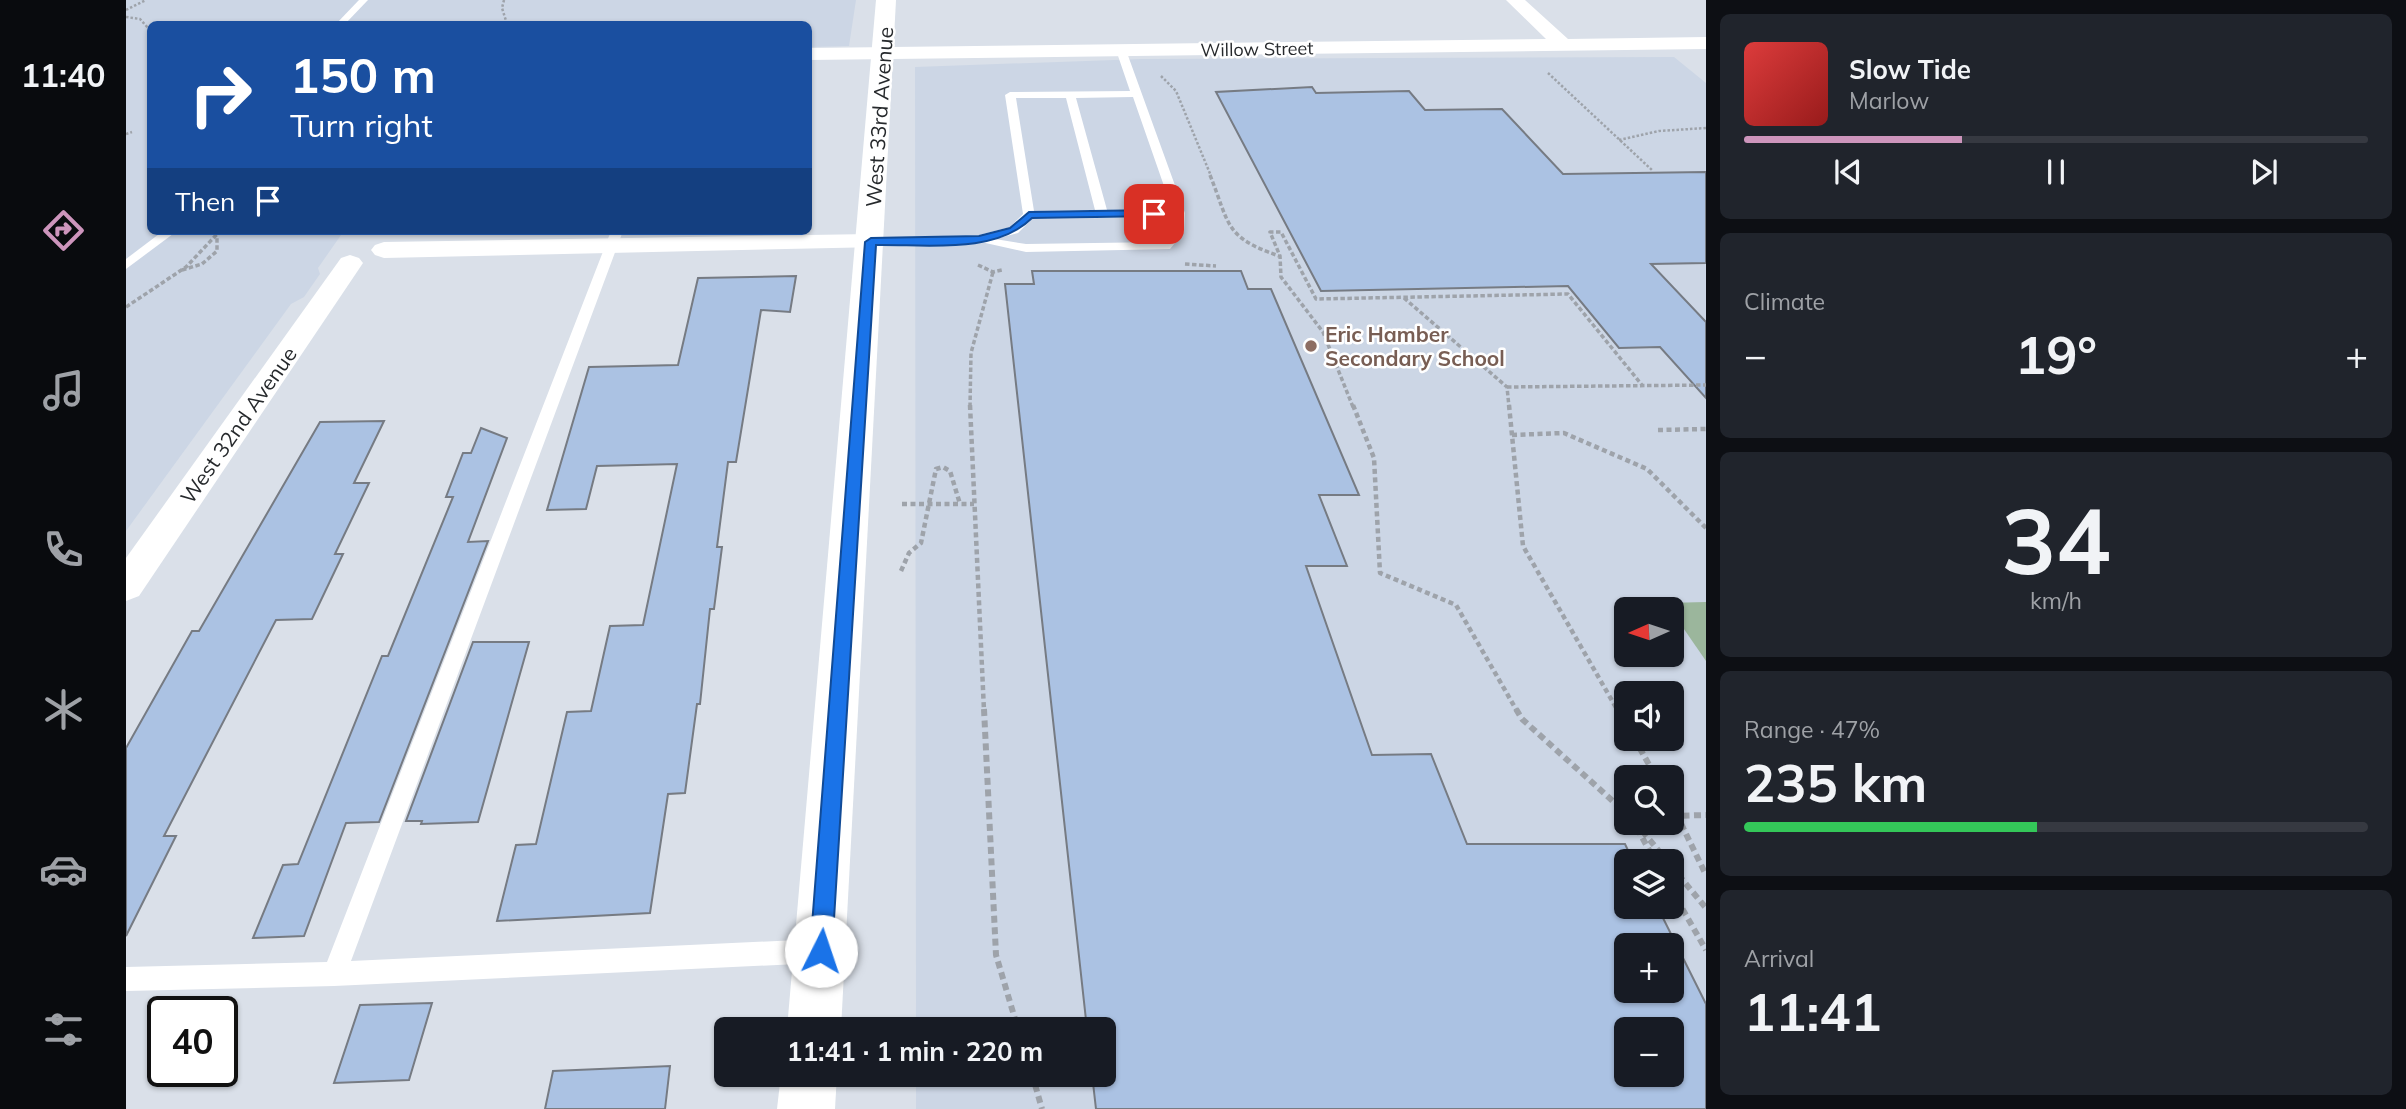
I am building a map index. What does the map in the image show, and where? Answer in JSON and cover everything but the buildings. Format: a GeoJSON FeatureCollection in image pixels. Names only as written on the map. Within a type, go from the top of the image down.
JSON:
{"type":"FeatureCollection","features":[{"type":"Feature","properties":{"kind":"street","name":"West 33rd Avenue"},"geometry":{"type":"LineString","coordinates":[[815,1017],[886,0]]}},
{"type":"Feature","properties":{"kind":"street"},"geometry":{"type":"LineString","coordinates":[[1515,0],[1563,45]]}},
{"type":"Feature","properties":{"kind":"street","name":"Willow Street"},"geometry":{"type":"LineString","coordinates":[[812,54],[1706,43]]}},
{"type":"Feature","properties":{"kind":"street"},"geometry":{"type":"LineString","coordinates":[[365,243],[615,237],[871,242]]}},
{"type":"Feature","properties":{"kind":"street","name":"West 32nd Avenue"},"geometry":{"type":"LineString","coordinates":[[126,586],[365,243]]}},
{"type":"Feature","properties":{"kind":"street"},"geometry":{"type":"LineString","coordinates":[[806,1109],[808,1087]]}},
{"type":"Feature","properties":{"kind":"lane"},"geometry":{"type":"LineString","coordinates":[[343,21],[364,0]]}},
{"type":"Feature","properties":{"kind":"lane"},"geometry":{"type":"LineString","coordinates":[[871,242],[979,240],[1026,248],[1166,246],[1178,232],[1179,213],[1121,50]]}},
{"type":"Feature","properties":{"kind":"lane"},"geometry":{"type":"LineString","coordinates":[[1029,215],[1010,94],[1137,94]]}},
{"type":"Feature","properties":{"kind":"lane"},"geometry":{"type":"LineString","coordinates":[[1070,94],[1102,214]]}},
{"type":"Feature","properties":{"kind":"lane"},"geometry":{"type":"LineString","coordinates":[[979,240],[1014,230],[1029,215],[1179,213]]}},
{"type":"Feature","properties":{"kind":"lane"},"geometry":{"type":"LineString","coordinates":[[126,265],[166,235]]}},
{"type":"Feature","properties":{"kind":"lane"},"geometry":{"type":"LineString","coordinates":[[334,974],[615,237]]}},
{"type":"Feature","properties":{"kind":"lane"},"geometry":{"type":"LineString","coordinates":[[126,979],[334,974],[821,951]]}},
{"type":"Feature","properties":{"kind":"path"},"geometry":{"type":"LineString","coordinates":[[126,10],[146,0]]}},
{"type":"Feature","properties":{"kind":"path"},"geometry":{"type":"LineString","coordinates":[[505,0],[502,8],[506,21]]}},
{"type":"Feature","properties":{"kind":"path"},"geometry":{"type":"LineString","coordinates":[[126,17],[140,19],[147,27]]}},
{"type":"Feature","properties":{"kind":"path"},"geometry":{"type":"LineString","coordinates":[[1544,69],[1653,171]]}},
{"type":"Feature","properties":{"kind":"path"},"geometry":{"type":"LineString","coordinates":[[1175,92],[1234,234],[1250,246],[1280,256]]}},
{"type":"Feature","properties":{"kind":"path"},"geometry":{"type":"LineString","coordinates":[[1619,140],[1659,131],[1706,128]]}},
{"type":"Feature","properties":{"kind":"path"},"geometry":{"type":"LineString","coordinates":[[126,134],[132,132]]}},
{"type":"Feature","properties":{"kind":"path"},"geometry":{"type":"LineString","coordinates":[[1614,802],[1522,719],[1456,605],[1380,573],[1374,458],[1323,332],[1281,277],[1280,256],[1270,232],[1281,232],[1317,299],[1568,294],[1642,385]]}},
{"type":"Feature","properties":{"kind":"path"},"geometry":{"type":"LineString","coordinates":[[126,307],[177,271],[217,237]]}},
{"type":"Feature","properties":{"kind":"path"},"geometry":{"type":"LineString","coordinates":[[177,271],[202,264],[212,257],[217,251],[217,237]]}},
{"type":"Feature","properties":{"kind":"path"},"geometry":{"type":"LineString","coordinates":[[1175,263],[1216,266]]}},
{"type":"Feature","properties":{"kind":"path"},"geometry":{"type":"LineString","coordinates":[[993,272],[971,353],[969,395],[996,955],[1014,1017]]}},
{"type":"Feature","properties":{"kind":"path"},"geometry":{"type":"LineString","coordinates":[[1403,298],[1507,387],[1706,385]]}},
{"type":"Feature","properties":{"kind":"path"},"geometry":{"type":"LineString","coordinates":[[1507,387],[1523,546],[1614,703]]}},
{"type":"Feature","properties":{"kind":"path"},"geometry":{"type":"LineString","coordinates":[[1658,430],[1706,429]]}},
{"type":"Feature","properties":{"kind":"path"},"geometry":{"type":"LineString","coordinates":[[1512,435],[1564,433],[1647,469],[1706,528]]}},
{"type":"Feature","properties":{"kind":"path"},"geometry":{"type":"LineString","coordinates":[[901,571],[909,553],[921,543],[936,469],[943,467],[950,471],[960,504]]}},
{"type":"Feature","properties":{"kind":"path"},"geometry":{"type":"LineString","coordinates":[[902,504],[974,504]]}},
{"type":"Feature","properties":{"kind":"path"},"geometry":{"type":"LineString","coordinates":[[1684,816],[1706,815]]}},
{"type":"Feature","properties":{"kind":"path"},"geometry":{"type":"LineString","coordinates":[[1684,833],[1706,875]]}},
{"type":"Feature","properties":{"kind":"path"},"geometry":{"type":"LineString","coordinates":[[1645,835],[1657,849]]}},
{"type":"Feature","properties":{"kind":"path"},"geometry":{"type":"LineString","coordinates":[[1684,882],[1706,908]]}},
{"type":"Feature","properties":{"kind":"path"},"geometry":{"type":"LineString","coordinates":[[1684,912],[1706,950]]}},
{"type":"Feature","properties":{"kind":"path"},"geometry":{"type":"LineString","coordinates":[[1036,1087],[1042,1109]]}},
{"type":"Feature","properties":{"kind":"shaded area"},"geometry":{"type":"Polygon","coordinates":[[[126,0],[856,0],[849,46],[812,47],[812,21],[147,21],[147,235],[341,235],[318,268],[320,274],[304,297],[291,304],[126,531],[126,0]]]}},
{"type":"Feature","properties":{"kind":"shaded area","name":"Eric Hamber Secondary School"},"geometry":{"type":"Polygon","coordinates":[[[1674,57],[1706,83],[1706,1109],[916,1109],[916,1087],[1116,1087],[1116,1017],[916,1017],[915,67],[1142,59],[1674,57]]]}},
{"type":"Feature","properties":{"kind":"green space"},"geometry":{"type":"Polygon","coordinates":[[[1706,602],[1706,661],[1684,629],[1684,603],[1706,602]]]}},
{"type":"Feature","properties":{"kind":"place","name":"Eric Hamber Secondary School"},"geometry":{"type":"Point","coordinates":[1311,346]}},
{"type":"Feature","properties":{"kind":"route"},"geometry":{"type":"LineString","coordinates":[[821,951],[871,242],[979,240],[1014,230],[1029,215],[1154,214]]}}]}
